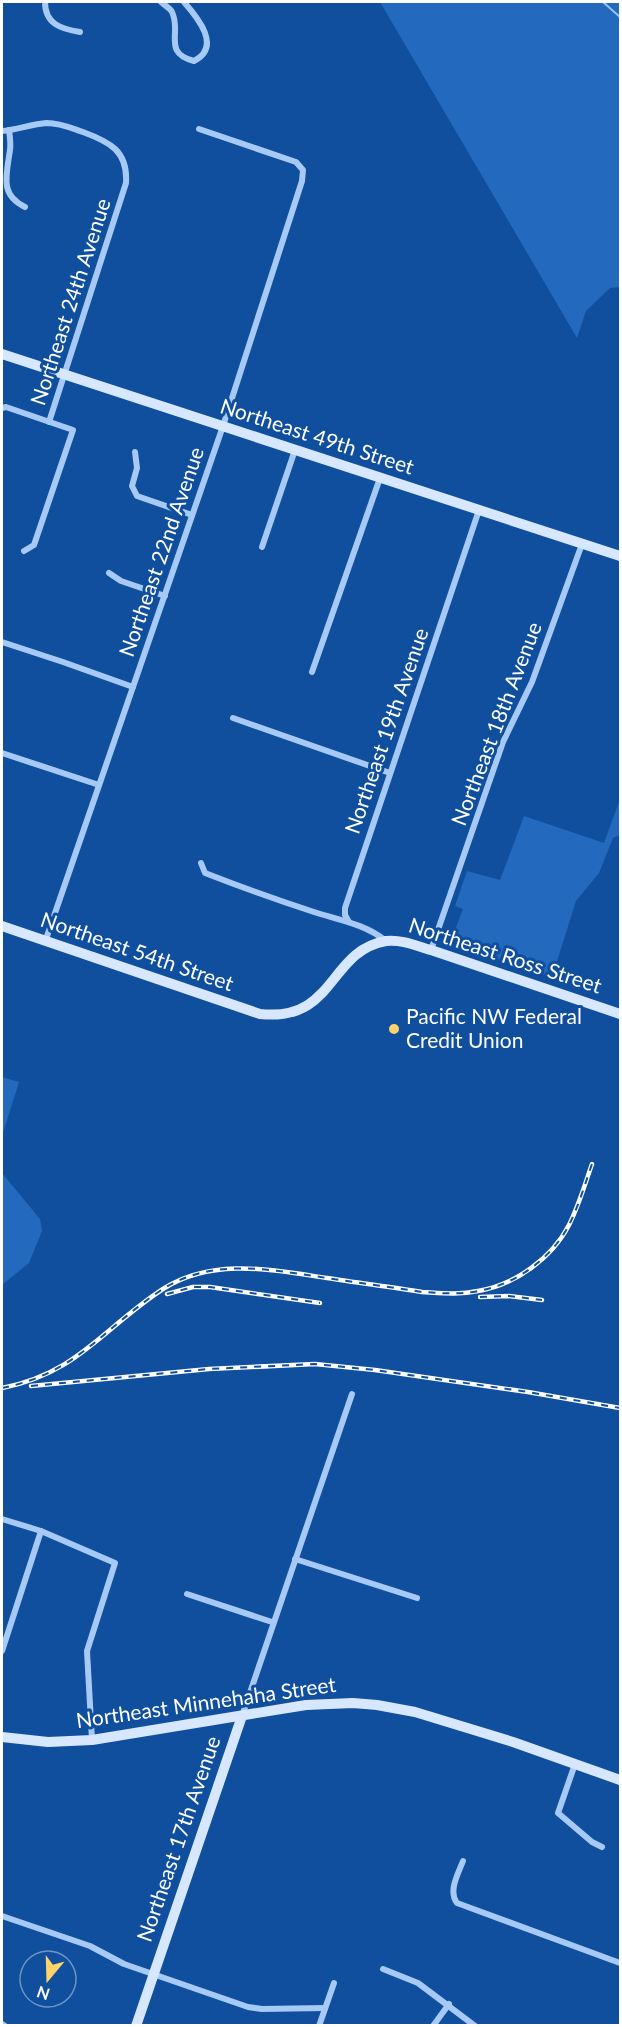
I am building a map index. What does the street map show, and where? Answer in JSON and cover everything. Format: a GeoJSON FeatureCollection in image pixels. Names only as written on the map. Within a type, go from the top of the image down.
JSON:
{"type":"FeatureCollection","features":[{"type":"Feature","properties":{"kind":"street"},"geometry":{"type":"LineString","coordinates":[[45,2],[49,20],[61,29],[80,32]]}},
{"type":"Feature","properties":{"kind":"street"},"geometry":{"type":"LineString","coordinates":[[161,2],[171,11],[174,21],[175,47],[185,59],[194,61],[201,58],[207,50],[207,39],[202,24],[184,2]]}},
{"type":"Feature","properties":{"kind":"street","name":"Northeast 24th Avenue"},"geometry":{"type":"LineString","coordinates":[[2,408],[6,407],[49,422],[126,183],[127,173],[123,159],[114,146],[102,139],[60,124],[26,125],[5,131]]}},
{"type":"Feature","properties":{"kind":"street","name":"Northeast 22nd Avenue"},"geometry":{"type":"LineString","coordinates":[[45,942],[223,426],[302,181],[303,170],[296,162],[199,129]]}},
{"type":"Feature","properties":{"kind":"street"},"geometry":{"type":"LineString","coordinates":[[5,131],[10,150],[2,188],[13,203],[25,207]]}},
{"type":"Feature","properties":{"kind":"street","name":"Northeast 49th Street"},"geometry":{"type":"LineString","coordinates":[[2,354],[621,556]]}},
{"type":"Feature","properties":{"kind":"street"},"geometry":{"type":"LineString","coordinates":[[24,551],[34,545],[73,430],[49,422]]}},
{"type":"Feature","properties":{"kind":"street"},"geometry":{"type":"LineString","coordinates":[[262,547],[295,450]]}},
{"type":"Feature","properties":{"kind":"street"},"geometry":{"type":"LineString","coordinates":[[135,452],[137,468],[132,486],[135,493],[140,497],[192,515]]}},
{"type":"Feature","properties":{"kind":"street"},"geometry":{"type":"LineString","coordinates":[[312,672],[380,478]]}},
{"type":"Feature","properties":{"kind":"street","name":"Northeast 19th Avenue"},"geometry":{"type":"LineString","coordinates":[[349,922],[345,915],[345,908],[479,510]]}},
{"type":"Feature","properties":{"kind":"street","name":"Northeast 18th Avenue"},"geometry":{"type":"LineString","coordinates":[[431,950],[503,742],[532,682],[582,544]]}},
{"type":"Feature","properties":{"kind":"street"},"geometry":{"type":"LineString","coordinates":[[109,573],[121,581],[165,596]]}},
{"type":"Feature","properties":{"kind":"street"},"geometry":{"type":"LineString","coordinates":[[2,642],[133,687]]}},
{"type":"Feature","properties":{"kind":"street"},"geometry":{"type":"LineString","coordinates":[[233,718],[390,773]]}},
{"type":"Feature","properties":{"kind":"street"},"geometry":{"type":"LineString","coordinates":[[2,753],[99,785]]}},
{"type":"Feature","properties":{"kind":"street"},"geometry":{"type":"LineString","coordinates":[[201,863],[205,873],[254,892],[349,922],[376,933],[386,941]]}},
{"type":"Feature","properties":{"kind":"street","name":"Northeast 54th Street"},"geometry":{"type":"LineString","coordinates":[[2,926],[260,1014]]}},
{"type":"Feature","properties":{"kind":"street","name":"Northeast Ross Street"},"geometry":{"type":"LineString","coordinates":[[260,1014],[281,1015],[310,1004],[327,990],[341,970],[358,953],[386,941],[431,950],[621,1014]]}},
{"type":"Feature","properties":{"kind":"street","name":"Northeast 17th Avenue"},"geometry":{"type":"LineString","coordinates":[[136,2025],[272,1622],[352,1394]]}},
{"type":"Feature","properties":{"kind":"street"},"geometry":{"type":"LineString","coordinates":[[2,1519],[41,1531],[115,1563],[87,1651],[93,1740]]}},
{"type":"Feature","properties":{"kind":"street"},"geometry":{"type":"LineString","coordinates":[[2,1651],[41,1531]]}},
{"type":"Feature","properties":{"kind":"street"},"geometry":{"type":"LineString","coordinates":[[295,1559],[417,1598]]}},
{"type":"Feature","properties":{"kind":"street"},"geometry":{"type":"LineString","coordinates":[[187,1594],[272,1622]]}},
{"type":"Feature","properties":{"kind":"street","name":"Northeast Minnehaha Street"},"geometry":{"type":"LineString","coordinates":[[2,1737],[48,1742],[93,1740],[318,1704],[377,1705],[436,1717],[621,1780]]}},
{"type":"Feature","properties":{"kind":"street"},"geometry":{"type":"LineString","coordinates":[[575,1764],[558,1813],[592,1842],[602,1847]]}},
{"type":"Feature","properties":{"kind":"street"},"geometry":{"type":"LineString","coordinates":[[463,1861],[453,1889],[453,1896],[457,1903],[621,1962]]}},
{"type":"Feature","properties":{"kind":"street"},"geometry":{"type":"LineString","coordinates":[[2,1916],[90,1946],[112,1959],[153,1974],[255,2008],[325,2008]]}},
{"type":"Feature","properties":{"kind":"street"},"geometry":{"type":"LineString","coordinates":[[383,1970],[413,1980],[475,2025]]}},
{"type":"Feature","properties":{"kind":"street"},"geometry":{"type":"LineString","coordinates":[[319,2025],[334,1983]]}},
{"type":"Feature","properties":{"kind":"street"},"geometry":{"type":"LineString","coordinates":[[433,2025],[449,2004]]}},
{"type":"Feature","properties":{"kind":"shaded area"},"geometry":{"type":"Polygon","coordinates":[[[380,2],[620,2],[620,287],[610,288],[586,311],[577,338],[380,2]]]}},
{"type":"Feature","properties":{"kind":"shaded area"},"geometry":{"type":"Polygon","coordinates":[[[620,799],[620,835],[613,838],[599,873],[576,901],[552,977],[450,943],[463,909],[455,906],[467,871],[500,880],[524,816],[604,843],[620,799]]]}},
{"type":"Feature","properties":{"kind":"shaded area"},"geometry":{"type":"Polygon","coordinates":[[[2,1077],[19,1082],[2,1136],[2,1077]]]}},
{"type":"Feature","properties":{"kind":"shaded area"},"geometry":{"type":"Polygon","coordinates":[[[2,1173],[40,1219],[42,1231],[29,1263],[2,1285],[2,1173]]]}},
{"type":"Feature","properties":{"kind":"waterway"},"geometry":{"type":"LineString","coordinates":[[603,2],[620,17]]}},
{"type":"Feature","properties":{"kind":"railway"},"geometry":{"type":"LineString","coordinates":[[2,1388],[51,1372],[89,1348],[163,1289],[182,1279],[202,1273],[243,1268],[422,1292],[457,1293],[492,1288],[531,1268],[562,1237],[576,1210],[592,1164]]}},
{"type":"Feature","properties":{"kind":"railway"},"geometry":{"type":"LineString","coordinates":[[167,1294],[193,1287],[210,1287],[320,1303]]}},
{"type":"Feature","properties":{"kind":"railway"},"geometry":{"type":"LineString","coordinates":[[480,1297],[509,1296],[542,1300]]}},
{"type":"Feature","properties":{"kind":"railway"},"geometry":{"type":"LineString","coordinates":[[31,1386],[209,1369],[315,1364],[375,1370],[528,1392],[620,1408]]}},
{"type":"Feature","properties":{"kind":"place","name":"Pacific NW Federal Credit Union"},"geometry":{"type":"Point","coordinates":[394,1029]}}]}
